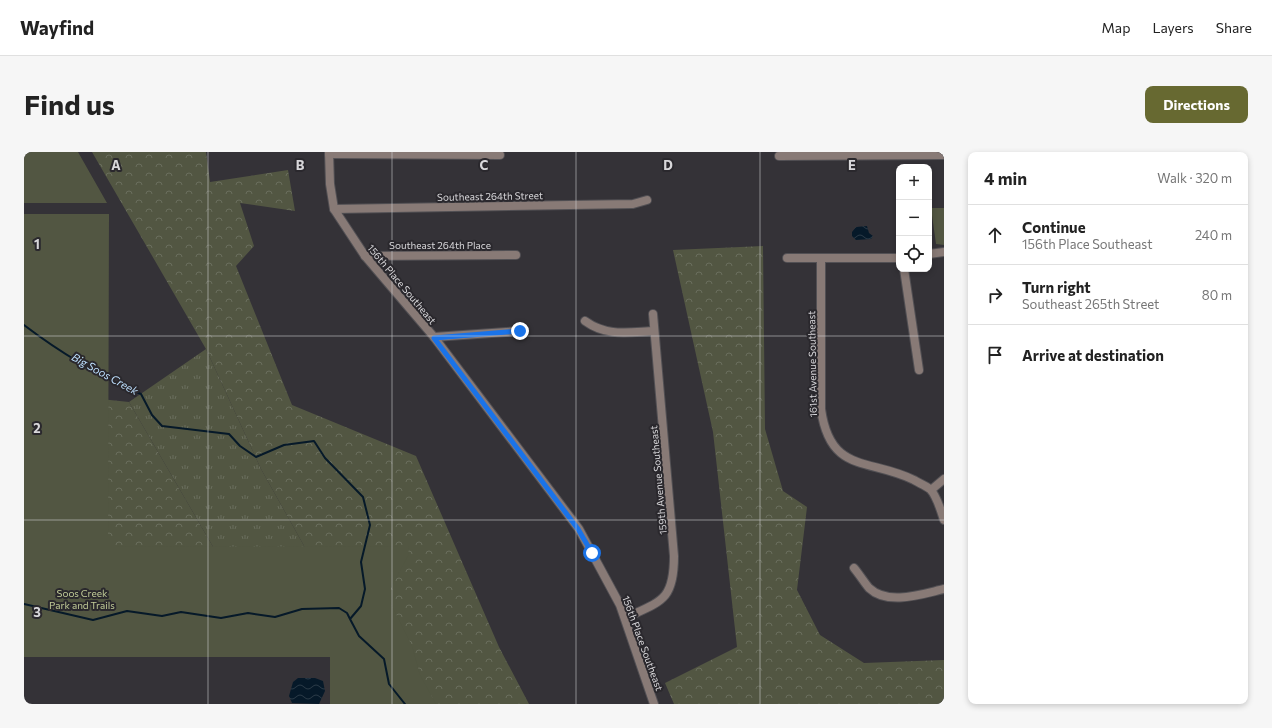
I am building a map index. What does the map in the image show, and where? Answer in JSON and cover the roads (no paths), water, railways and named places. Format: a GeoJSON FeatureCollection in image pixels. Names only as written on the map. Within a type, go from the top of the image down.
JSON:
{"type":"FeatureCollection","features":[{"type":"Feature","properties":{"kind":"street"},"geometry":{"type":"LineString","coordinates":[[329,153],[500,155]]}},
{"type":"Feature","properties":{"kind":"street","name":"156th Place Southeast"},"geometry":{"type":"LineString","coordinates":[[329,153],[330,184],[334,209],[365,256],[434,338],[578,529],[614,593],[625,618],[654,704]]}},
{"type":"Feature","properties":{"kind":"street"},"geometry":{"type":"LineString","coordinates":[[779,156],[944,156]]}},
{"type":"Feature","properties":{"kind":"street","name":"Southeast 264th Street"},"geometry":{"type":"LineString","coordinates":[[334,209],[633,204],[647,200]]}},
{"type":"Feature","properties":{"kind":"street"},"geometry":{"type":"LineString","coordinates":[[932,254],[944,252]]}},
{"type":"Feature","properties":{"kind":"street","name":"Southeast 264th Place"},"geometry":{"type":"LineString","coordinates":[[365,256],[516,255]]}},
{"type":"Feature","properties":{"kind":"street"},"geometry":{"type":"LineString","coordinates":[[787,258],[896,258]]}},
{"type":"Feature","properties":{"kind":"street","name":"161st Avenue Southeast"},"geometry":{"type":"LineString","coordinates":[[821,259],[821,409],[826,432],[834,445],[844,456],[860,464],[900,474],[930,490]]}},
{"type":"Feature","properties":{"kind":"street"},"geometry":{"type":"LineString","coordinates":[[904,272],[919,370]]}},
{"type":"Feature","properties":{"kind":"street","name":"159th Avenue Southeast"},"geometry":{"type":"LineString","coordinates":[[625,618],[663,599],[670,589],[674,570],[653,314]]}},
{"type":"Feature","properties":{"kind":"street"},"geometry":{"type":"LineString","coordinates":[[585,321],[596,330],[609,333],[654,331]]}},
{"type":"Feature","properties":{"kind":"street"},"geometry":{"type":"LineString","coordinates":[[434,338],[520,331]]}},
{"type":"Feature","properties":{"kind":"street"},"geometry":{"type":"LineString","coordinates":[[944,479],[930,490],[944,520]]}},
{"type":"Feature","properties":{"kind":"street"},"geometry":{"type":"LineString","coordinates":[[854,568],[870,589],[884,595],[898,597],[944,589]]}},
{"type":"Feature","properties":{"kind":"water"},"geometry":{"type":"Polygon","coordinates":[[[867,226],[869,233],[873,236],[871,239],[856,240],[852,236],[852,232],[856,227],[867,226]]]}},
{"type":"Feature","properties":{"kind":"water"},"geometry":{"type":"Polygon","coordinates":[[[298,678],[315,678],[323,681],[325,691],[319,704],[292,703],[289,696],[293,682],[298,678]]]}},
{"type":"Feature","properties":{"kind":"waterway","name":"Big Soos Creek"},"geometry":{"type":"LineString","coordinates":[[24,325],[81,363],[126,388],[141,394],[152,415],[162,426],[229,434],[240,446],[256,457],[284,445],[314,441],[325,458],[363,497],[370,525],[361,562],[365,589],[361,606],[350,619],[359,636],[384,659],[389,684],[405,704]]}},
{"type":"Feature","properties":{"kind":"waterway"},"geometry":{"type":"LineString","coordinates":[[24,604],[93,620],[127,611],[162,616],[181,612],[221,618],[248,613],[275,617],[302,609],[339,608],[347,613],[350,619]]}},
{"type":"Feature","properties":{"kind":"park label","name":"Soos Creek Park and Trails"},"geometry":{"type":"Point","coordinates":[82,598]}}]}
